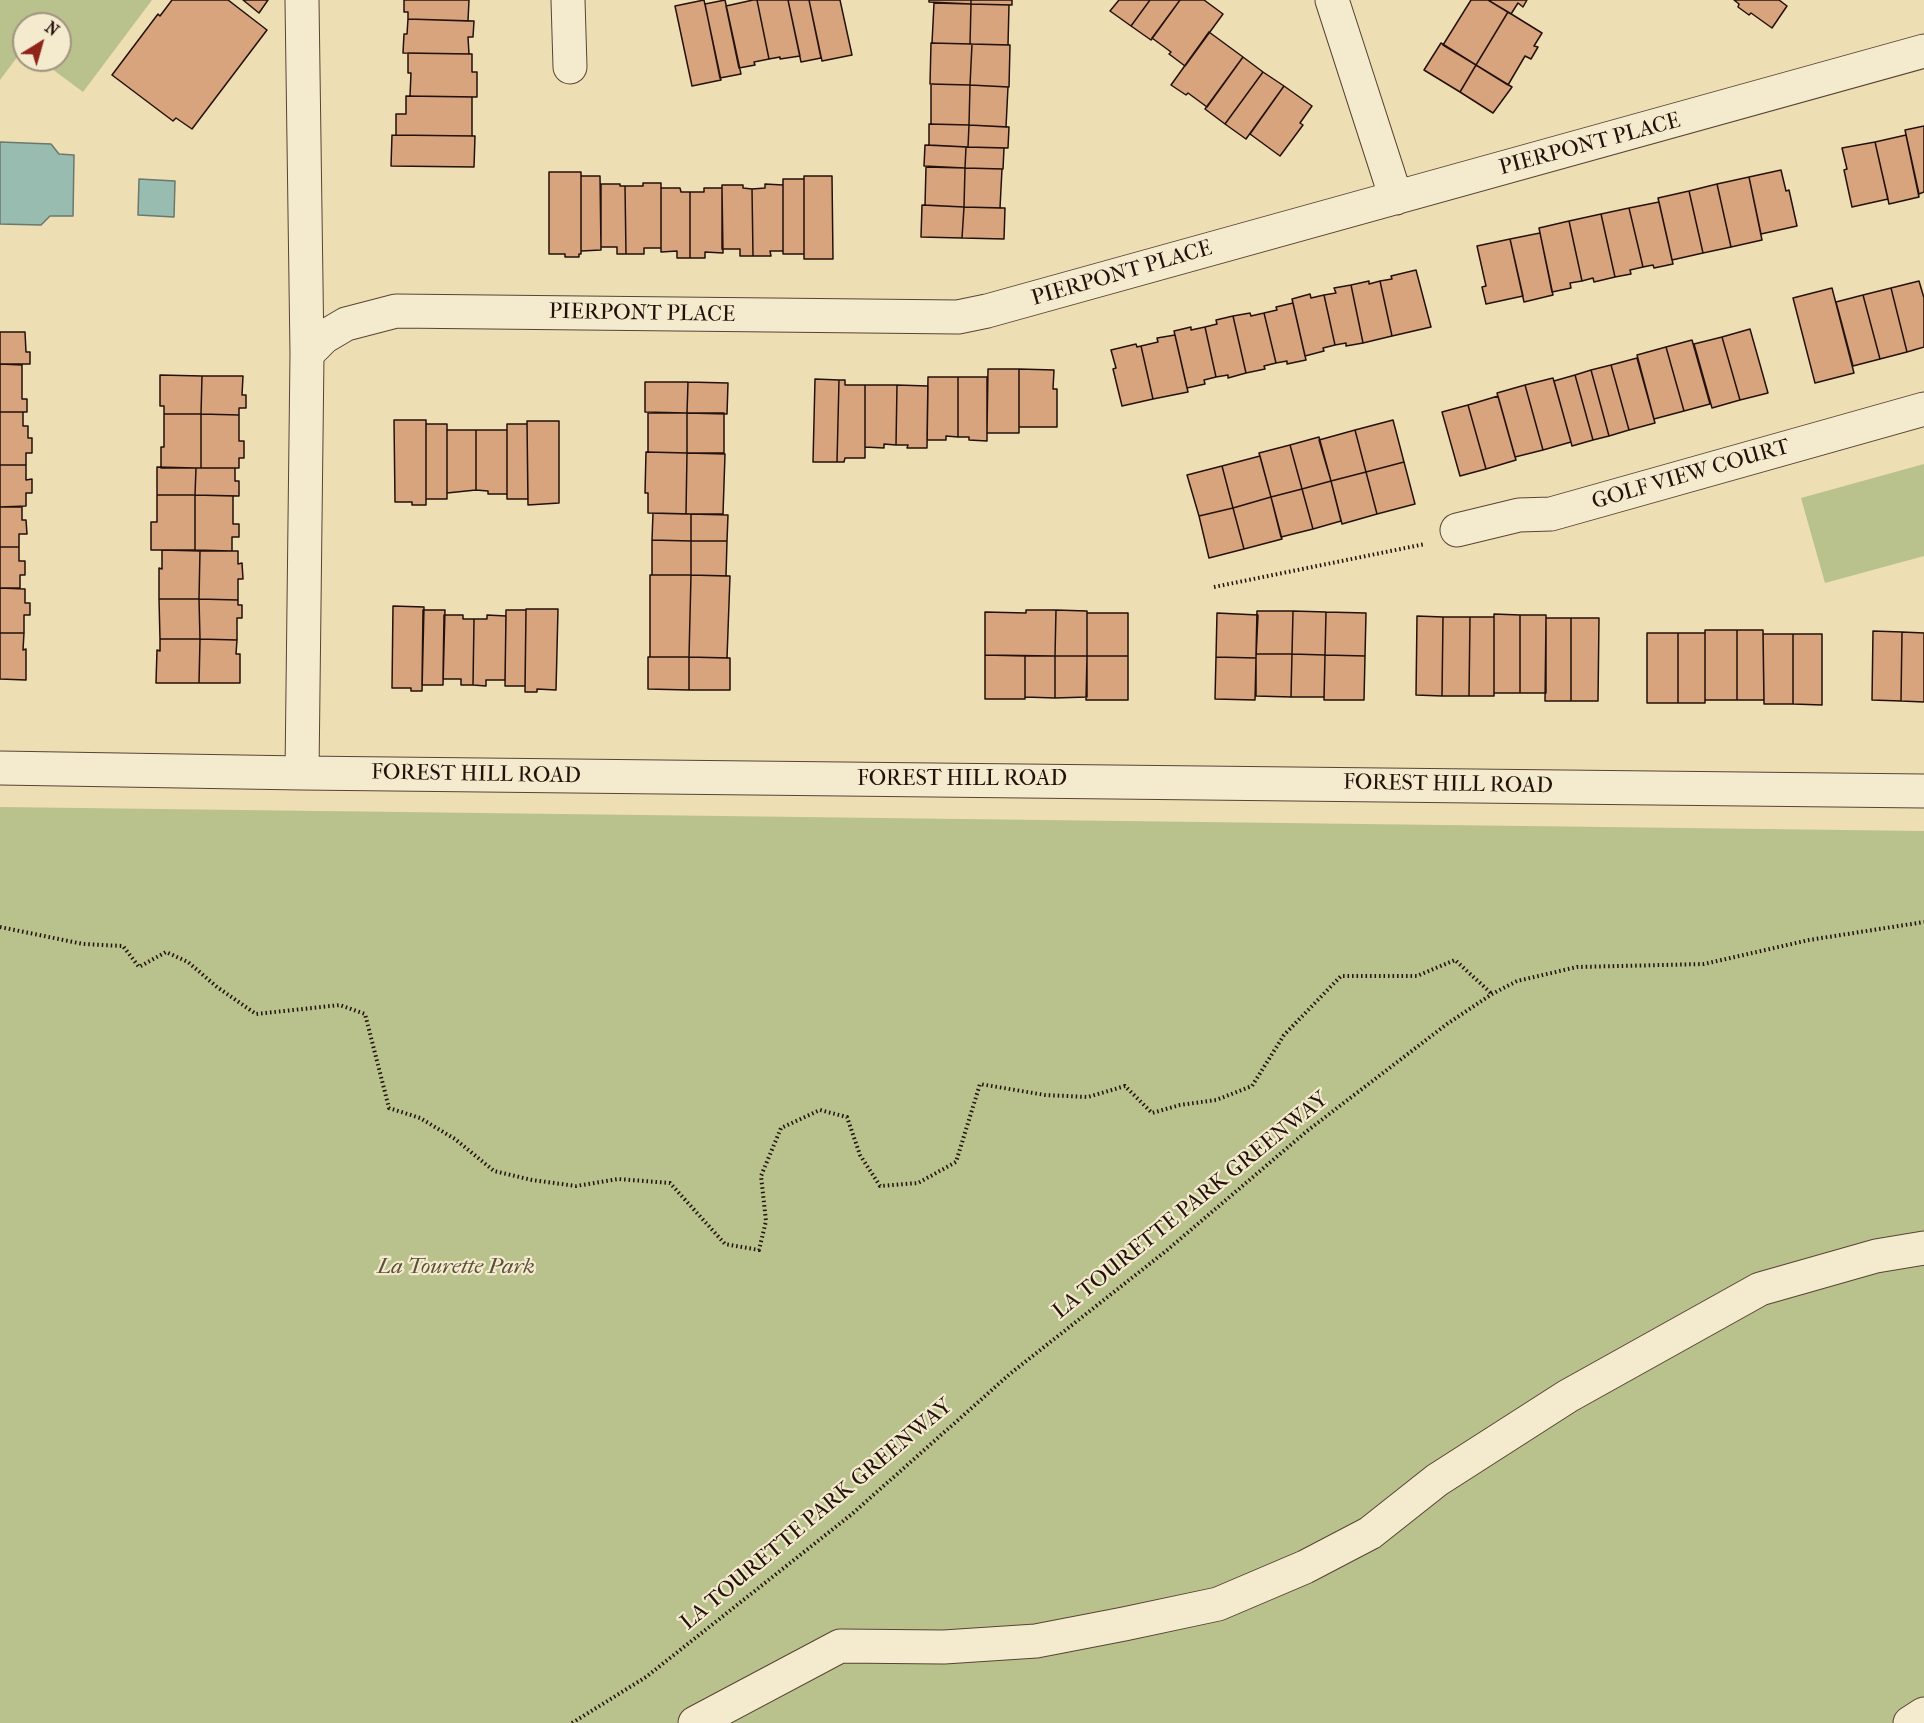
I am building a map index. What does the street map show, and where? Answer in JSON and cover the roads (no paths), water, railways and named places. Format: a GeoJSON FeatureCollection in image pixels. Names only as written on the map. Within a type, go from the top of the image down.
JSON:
{"type":"FeatureCollection","features":[{"type":"Feature","properties":{"kind":"street"},"geometry":{"type":"LineString","coordinates":[[302,0],[307,354],[302,773]]}},
{"type":"Feature","properties":{"kind":"street"},"geometry":{"type":"LineString","coordinates":[[568,0],[570,66]]}},
{"type":"Feature","properties":{"kind":"street"},"geometry":{"type":"LineString","coordinates":[[1332,0],[1396,198]]}},
{"type":"Feature","properties":{"kind":"street","name":"PIERPONT PLACE"},"geometry":{"type":"LineString","coordinates":[[307,354],[324,337],[346,324],[396,311],[958,317],[987,311],[1924,51]]}},
{"type":"Feature","properties":{"kind":"street","name":"GOLF VIEW COURT"},"geometry":{"type":"LineString","coordinates":[[1446,536],[1519,515],[1551,514],[1924,409]]}},
{"type":"Feature","properties":{"kind":"street","name":"FOREST HILL ROAD"},"geometry":{"type":"LineString","coordinates":[[0,768],[1924,790]]}},
{"type":"Feature","properties":{"kind":"street"},"geometry":{"type":"LineString","coordinates":[[695,1723],[840,1646],[944,1647],[1036,1641],[1218,1604],[1305,1567],[1370,1533],[1437,1480],[1568,1396],[1760,1288],[1876,1256],[1924,1248]]}},
{"type":"Feature","properties":{"kind":"street"},"geometry":{"type":"LineString","coordinates":[[1910,1723],[1924,1714]]}},
{"type":"Feature","properties":{"kind":"water"},"geometry":{"type":"Polygon","coordinates":[[[0,142],[51,144],[59,154],[74,155],[73,216],[50,216],[41,225],[0,224],[0,142]]]}},
{"type":"Feature","properties":{"kind":"water"},"geometry":{"type":"Polygon","coordinates":[[[139,179],[175,181],[174,217],[138,215],[139,179]]]}},
{"type":"Feature","properties":{"kind":"park label","name":"La Tourette Park"},"geometry":{"type":"Point","coordinates":[456,1268]}}]}
